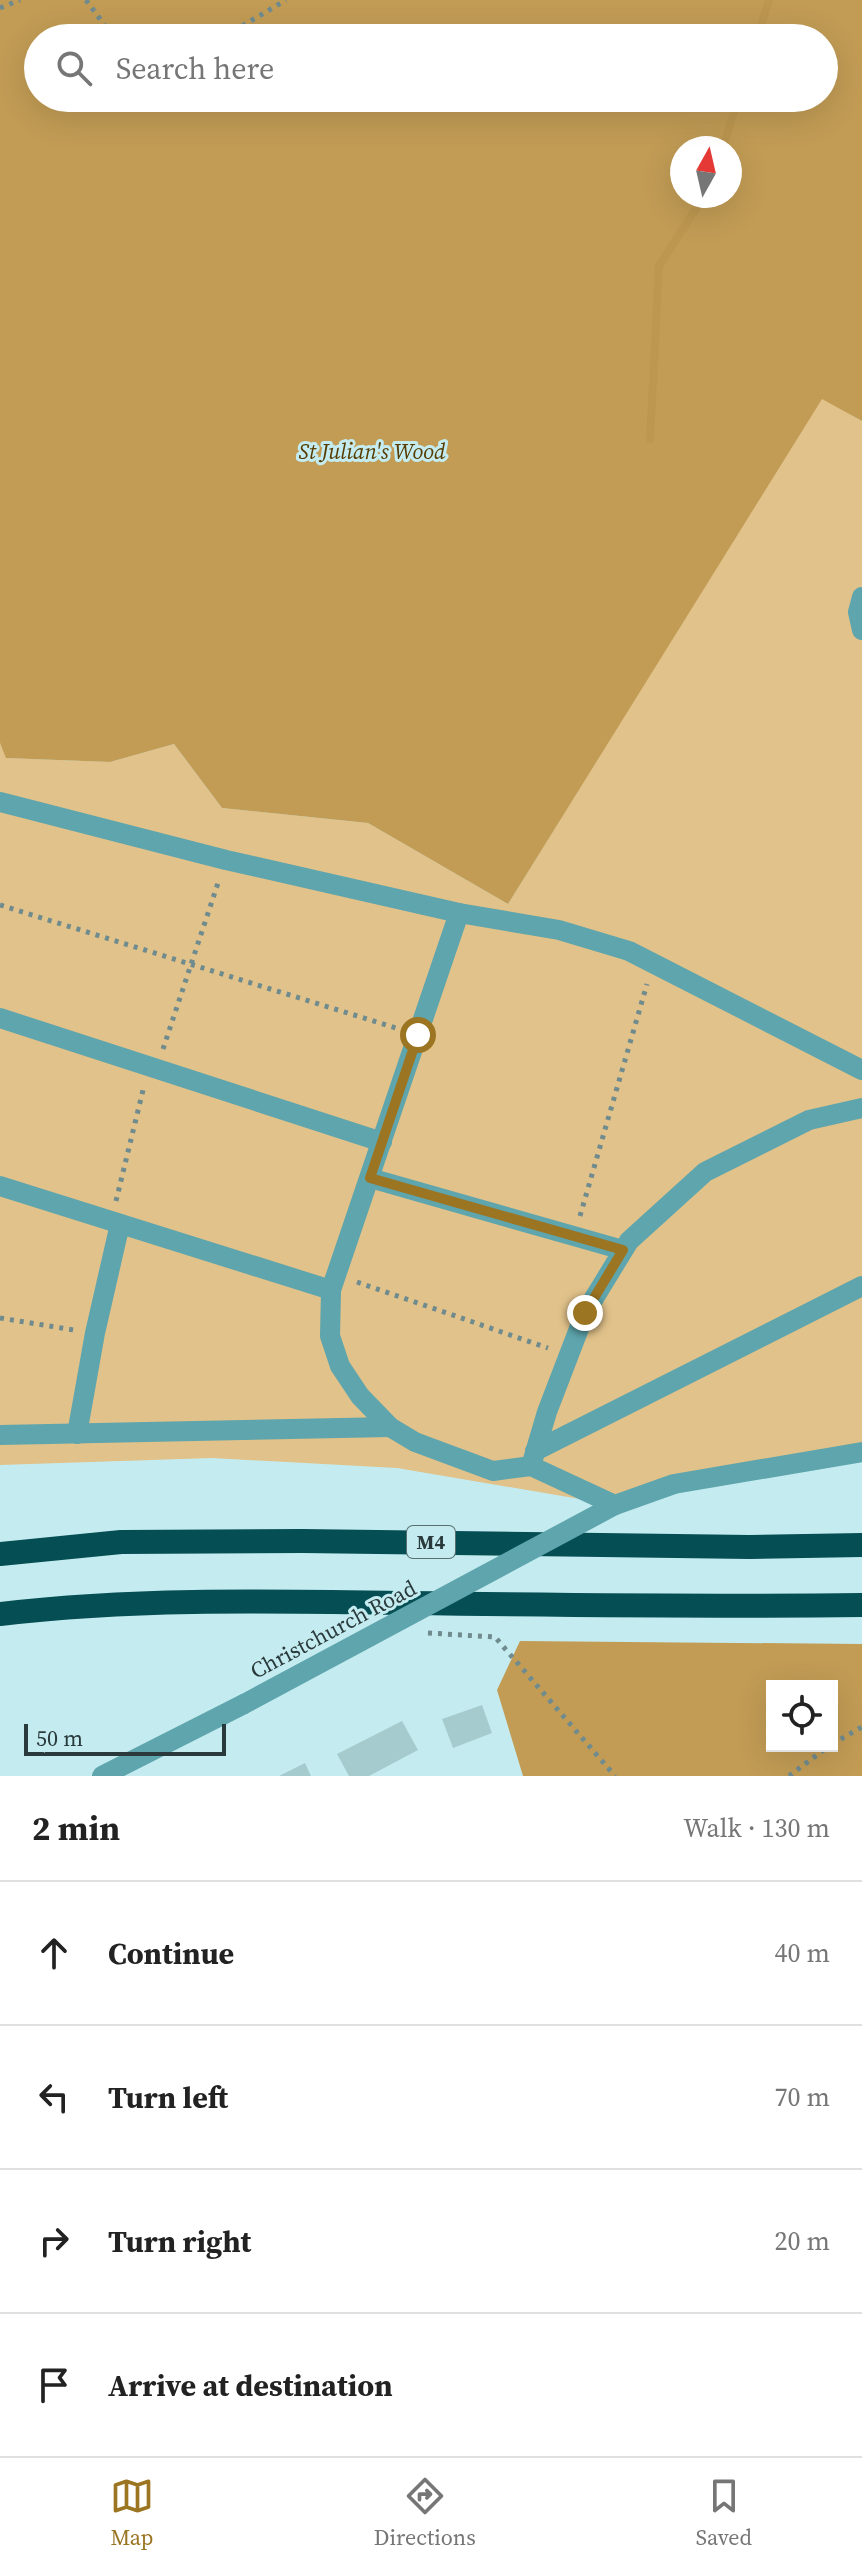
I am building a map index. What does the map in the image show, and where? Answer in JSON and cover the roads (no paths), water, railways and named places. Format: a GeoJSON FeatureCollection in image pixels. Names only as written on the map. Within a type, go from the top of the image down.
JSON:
{"type":"FeatureCollection","features":[{"type":"Feature","properties":{"kind":"highway","name":"M4"},"geometry":{"type":"LineString","coordinates":[[0,1554],[136,1541],[750,1547],[862,1545]]}},
{"type":"Feature","properties":{"kind":"highway"},"geometry":{"type":"LineString","coordinates":[[0,1614],[74,1606],[247,1600],[732,1607],[862,1605]]}},
{"type":"Feature","properties":{"kind":"street"},"geometry":{"type":"LineString","coordinates":[[862,597],[858,612],[862,630]]}},
{"type":"Feature","properties":{"kind":"street"},"geometry":{"type":"LineString","coordinates":[[0,802],[226,860],[459,913],[559,930],[629,951],[862,1070]]}},
{"type":"Feature","properties":{"kind":"street"},"geometry":{"type":"LineString","coordinates":[[459,913],[334,1282],[330,1336],[340,1366],[360,1396],[390,1427],[415,1442],[493,1471],[533,1459],[862,1286]]}},
{"type":"Feature","properties":{"kind":"street"},"geometry":{"type":"LineString","coordinates":[[0,1018],[382,1142]]}},
{"type":"Feature","properties":{"kind":"street"},"geometry":{"type":"LineString","coordinates":[[533,1459],[547,1412],[585,1313],[629,1241],[705,1172],[809,1120],[862,1108]]}},
{"type":"Feature","properties":{"kind":"street"},"geometry":{"type":"LineString","coordinates":[[370,1178],[623,1250]]}},
{"type":"Feature","properties":{"kind":"street"},"geometry":{"type":"LineString","coordinates":[[0,1186],[116,1222],[334,1282]]}},
{"type":"Feature","properties":{"kind":"street"},"geometry":{"type":"LineString","coordinates":[[77,1434],[116,1222]]}},
{"type":"Feature","properties":{"kind":"street"},"geometry":{"type":"LineString","coordinates":[[0,1435],[390,1427]]}},
{"type":"Feature","properties":{"kind":"street","name":"Christchurch Road"},"geometry":{"type":"LineString","coordinates":[[102,1776],[244,1704],[615,1505],[674,1484],[862,1452]]}},
{"type":"Feature","properties":{"kind":"street"},"geometry":{"type":"LineString","coordinates":[[533,1459],[615,1505]]}},
{"type":"Feature","properties":{"kind":"waterway"},"geometry":{"type":"LineString","coordinates":[[761,24],[769,0]]}},
{"type":"Feature","properties":{"kind":"waterway"},"geometry":{"type":"LineString","coordinates":[[727,136],[734,112]]}},
{"type":"Feature","properties":{"kind":"waterway"},"geometry":{"type":"LineString","coordinates":[[650,439],[659,266],[696,208]]}},
{"type":"Feature","properties":{"kind":"park label","name":"St Julian's Wood"},"geometry":{"type":"Point","coordinates":[372,451]}}]}
